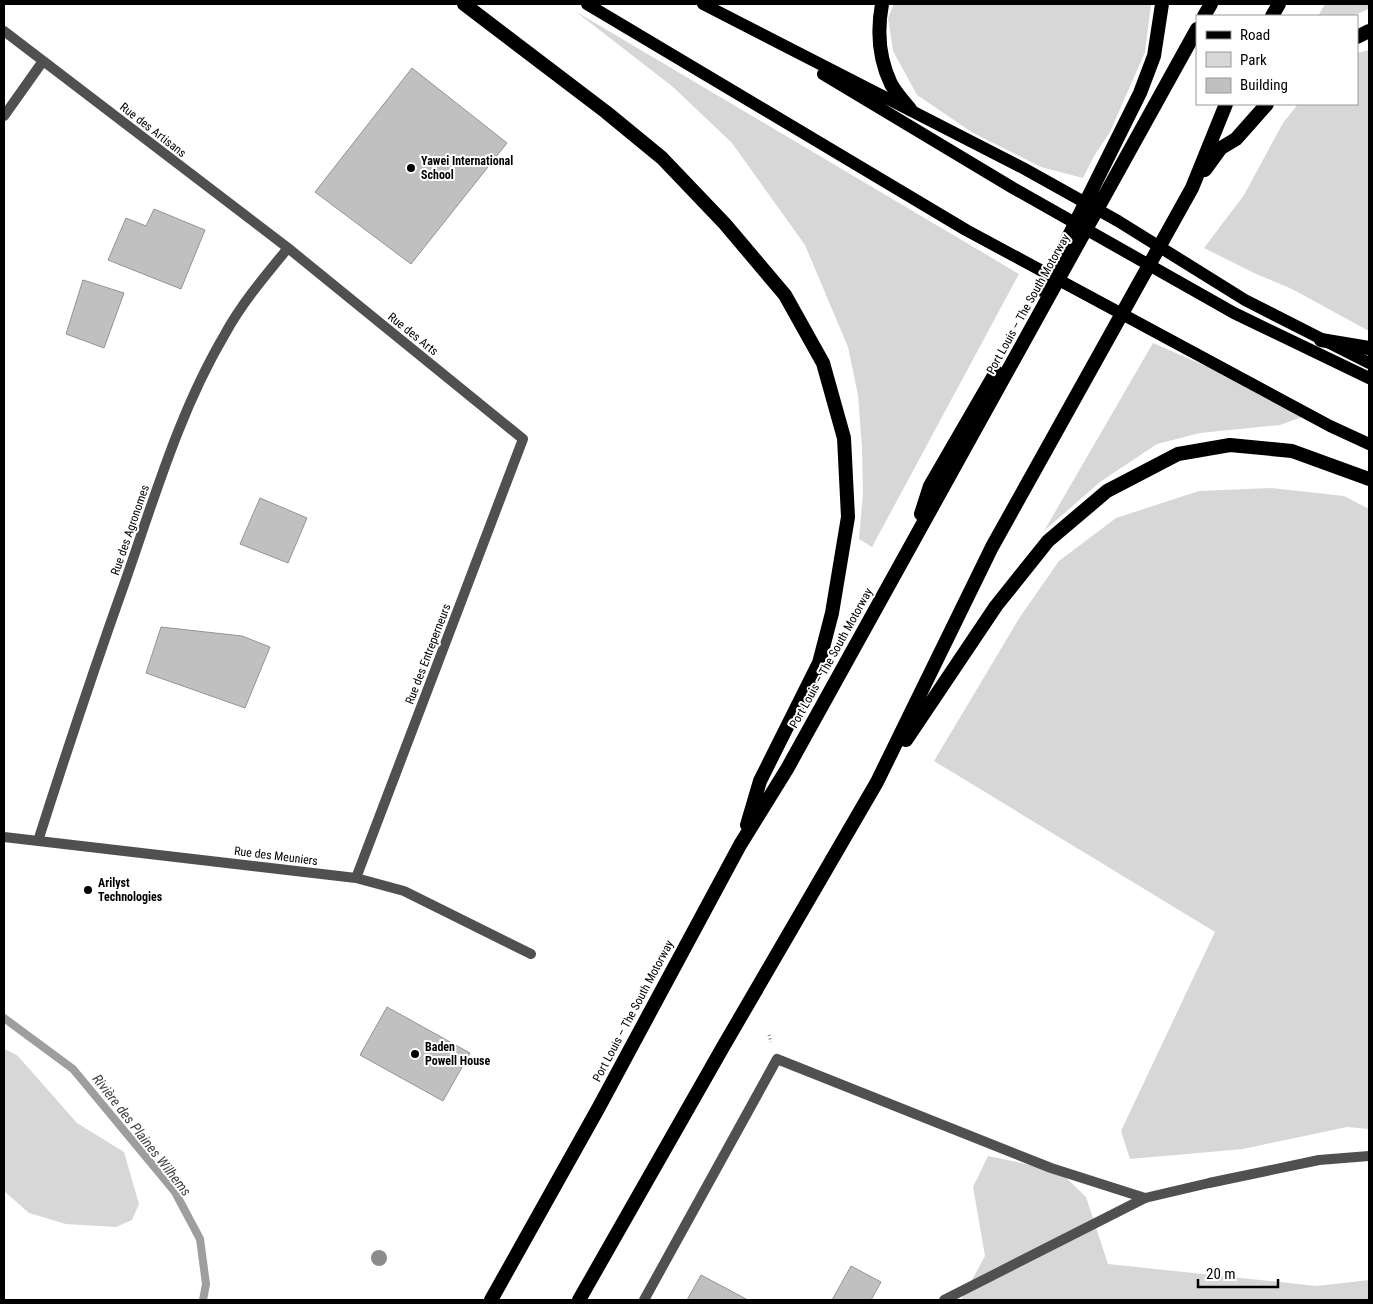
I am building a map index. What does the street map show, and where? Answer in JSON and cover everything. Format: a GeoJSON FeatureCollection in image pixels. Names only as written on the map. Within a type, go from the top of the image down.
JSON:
{"type":"FeatureCollection","features":[{"type":"Feature","properties":{"kind":"highway"},"geometry":{"type":"LineString","coordinates":[[464,4],[606,112],[662,158],[725,224],[785,295],[823,363],[844,438],[848,517],[832,613],[819,663],[760,781],[740,845]]}},
{"type":"Feature","properties":{"kind":"highway"},"geometry":{"type":"LineString","coordinates":[[882,4],[879,39],[882,62],[892,86],[910,110]]}},
{"type":"Feature","properties":{"kind":"highway"},"geometry":{"type":"LineString","coordinates":[[907,552],[930,486],[1034,306],[1140,93],[1154,56],[1162,4]]}},
{"type":"Feature","properties":{"kind":"highway"},"geometry":{"type":"LineString","coordinates":[[1205,15],[1211,4]]}},
{"type":"Feature","properties":{"kind":"highway","name":"Port Louis – The South Motorway"},"geometry":{"type":"LineString","coordinates":[[491,1300],[599,1106],[740,845],[787,769],[1196,32]]}},
{"type":"Feature","properties":{"kind":"highway"},"geometry":{"type":"LineString","coordinates":[[1192,188],[1226,105]]}},
{"type":"Feature","properties":{"kind":"highway"},"geometry":{"type":"LineString","coordinates":[[877,782],[992,546],[1192,188],[1221,148],[1236,139],[1266,105]]}},
{"type":"Feature","properties":{"kind":"highway"},"geometry":{"type":"LineString","coordinates":[[1322,340],[1369,348]]}},
{"type":"Feature","properties":{"kind":"highway"},"geometry":{"type":"LineString","coordinates":[[579,1300],[877,782],[996,606],[1048,541],[1107,491],[1178,454],[1230,444],[1292,451],[1369,479]]}},
{"type":"Feature","properties":{"kind":"main road"},"geometry":{"type":"LineString","coordinates":[[587,4],[966,230],[1330,426],[1369,444]]}},
{"type":"Feature","properties":{"kind":"main road"},"geometry":{"type":"LineString","coordinates":[[703,4],[1023,168],[1118,221],[1244,300],[1369,363]]}},
{"type":"Feature","properties":{"kind":"main road"},"geometry":{"type":"LineString","coordinates":[[738,22],[1013,188],[1234,313],[1369,378]]}},
{"type":"Feature","properties":{"kind":"street","name":"Rue des Artisans"},"geometry":{"type":"LineString","coordinates":[[4,31],[288,248]]}},
{"type":"Feature","properties":{"kind":"street"},"geometry":{"type":"LineString","coordinates":[[4,116],[43,61]]}},
{"type":"Feature","properties":{"kind":"street","name":"Rue des Arts"},"geometry":{"type":"LineString","coordinates":[[288,248],[524,439]]}},
{"type":"Feature","properties":{"kind":"street","name":"Rue des Agronomes"},"geometry":{"type":"LineString","coordinates":[[38,842],[70,739],[182,420],[225,332],[251,293],[288,248]]}},
{"type":"Feature","properties":{"kind":"street","name":"Rue des Entreperneurs"},"geometry":{"type":"LineString","coordinates":[[356,878],[524,439]]}},
{"type":"Feature","properties":{"kind":"street","name":"Rue des Meuniers"},"geometry":{"type":"LineString","coordinates":[[4,837],[356,878],[404,891],[531,954]]}},
{"type":"Feature","properties":{"kind":"street"},"geometry":{"type":"LineString","coordinates":[[644,1300],[777,1059],[1051,1168],[1145,1198]]}},
{"type":"Feature","properties":{"kind":"street"},"geometry":{"type":"LineString","coordinates":[[944,1300],[1145,1198],[1319,1160],[1369,1156]]}},
{"type":"Feature","properties":{"kind":"green space"},"geometry":{"type":"Polygon","coordinates":[[[894,4],[1151,4],[1145,52],[1110,132],[1094,156],[1083,178],[1041,167],[973,133],[917,95],[893,51],[888,18],[894,4]]]}},
{"type":"Feature","properties":{"kind":"green space"},"geometry":{"type":"Polygon","coordinates":[[[1325,4],[1369,4],[1369,9],[1354,15],[1319,15],[1325,4]]]}},
{"type":"Feature","properties":{"kind":"green space"},"geometry":{"type":"Polygon","coordinates":[[[575,11],[1019,274],[872,547],[859,539],[863,493],[862,447],[858,395],[848,347],[805,245],[732,143],[673,87],[575,11]]]}},
{"type":"Feature","properties":{"kind":"green space"},"geometry":{"type":"Polygon","coordinates":[[[1369,50],[1369,331],[1292,289],[1254,273],[1204,248],[1244,195],[1283,123],[1297,105],[1358,105],[1358,53],[1369,50]]]}},
{"type":"Feature","properties":{"kind":"green space"},"geometry":{"type":"Polygon","coordinates":[[[1153,343],[1313,413],[1280,425],[1200,433],[1157,444],[1100,482],[1044,531],[1153,343]]]}},
{"type":"Feature","properties":{"kind":"green space"},"geometry":{"type":"Polygon","coordinates":[[[1271,488],[1344,496],[1369,509],[1369,1129],[1347,1127],[1243,1149],[1130,1159],[1121,1131],[1215,932],[934,761],[1020,617],[1059,561],[1116,518],[1199,491],[1271,488]]]}},
{"type":"Feature","properties":{"kind":"green space"},"geometry":{"type":"Polygon","coordinates":[[[4,1049],[17,1055],[77,1123],[124,1152],[139,1204],[132,1220],[116,1227],[66,1224],[29,1213],[4,1191],[4,1049]]]}},
{"type":"Feature","properties":{"kind":"green space"},"geometry":{"type":"Polygon","coordinates":[[[988,1156],[1059,1171],[1086,1197],[1108,1264],[1317,1286],[1369,1280],[1369,1300],[961,1300],[985,1256],[973,1187],[988,1156]]]}},
{"type":"Feature","properties":{"kind":"building","name":"Yawei International School"},"geometry":{"type":"Polygon","coordinates":[[[412,68],[507,143],[411,264],[315,192],[412,68]]]}},
{"type":"Feature","properties":{"kind":"building"},"geometry":{"type":"Polygon","coordinates":[[[154,209],[205,230],[181,289],[108,260],[126,218],[146,226],[154,209]]]}},
{"type":"Feature","properties":{"kind":"building"},"geometry":{"type":"Polygon","coordinates":[[[83,280],[124,293],[104,348],[66,334],[83,280]]]}},
{"type":"Feature","properties":{"kind":"building"},"geometry":{"type":"Polygon","coordinates":[[[260,498],[307,518],[288,563],[240,544],[260,498]]]}},
{"type":"Feature","properties":{"kind":"building"},"geometry":{"type":"Polygon","coordinates":[[[161,627],[242,636],[270,647],[245,708],[146,673],[161,627]]]}},
{"type":"Feature","properties":{"kind":"building","name":"Baden Powell House"},"geometry":{"type":"Polygon","coordinates":[[[387,1007],[470,1053],[443,1101],[360,1055],[387,1007]]]}},
{"type":"Feature","properties":{"kind":"building"},"geometry":{"type":"Polygon","coordinates":[[[851,1266],[881,1282],[871,1300],[832,1300],[851,1266]]]}},
{"type":"Feature","properties":{"kind":"building"},"geometry":{"type":"Polygon","coordinates":[[[701,1275],[748,1300],[687,1300],[701,1275]]]}},
{"type":"Feature","properties":{"kind":"waterway","name":"Rivière des Plaines Wilhems"},"geometry":{"type":"LineString","coordinates":[[4,1018],[73,1069],[175,1192],[200,1239],[206,1284],[203,1300]]}},
{"type":"Feature","properties":{"kind":"place","name":"Yawei International School"},"geometry":{"type":"Point","coordinates":[411,168]}},
{"type":"Feature","properties":{"kind":"place","name":"Arilyst Technologies"},"geometry":{"type":"Point","coordinates":[88,890]}},
{"type":"Feature","properties":{"kind":"place","name":"Baden Powell House"},"geometry":{"type":"Point","coordinates":[415,1054]}}]}
